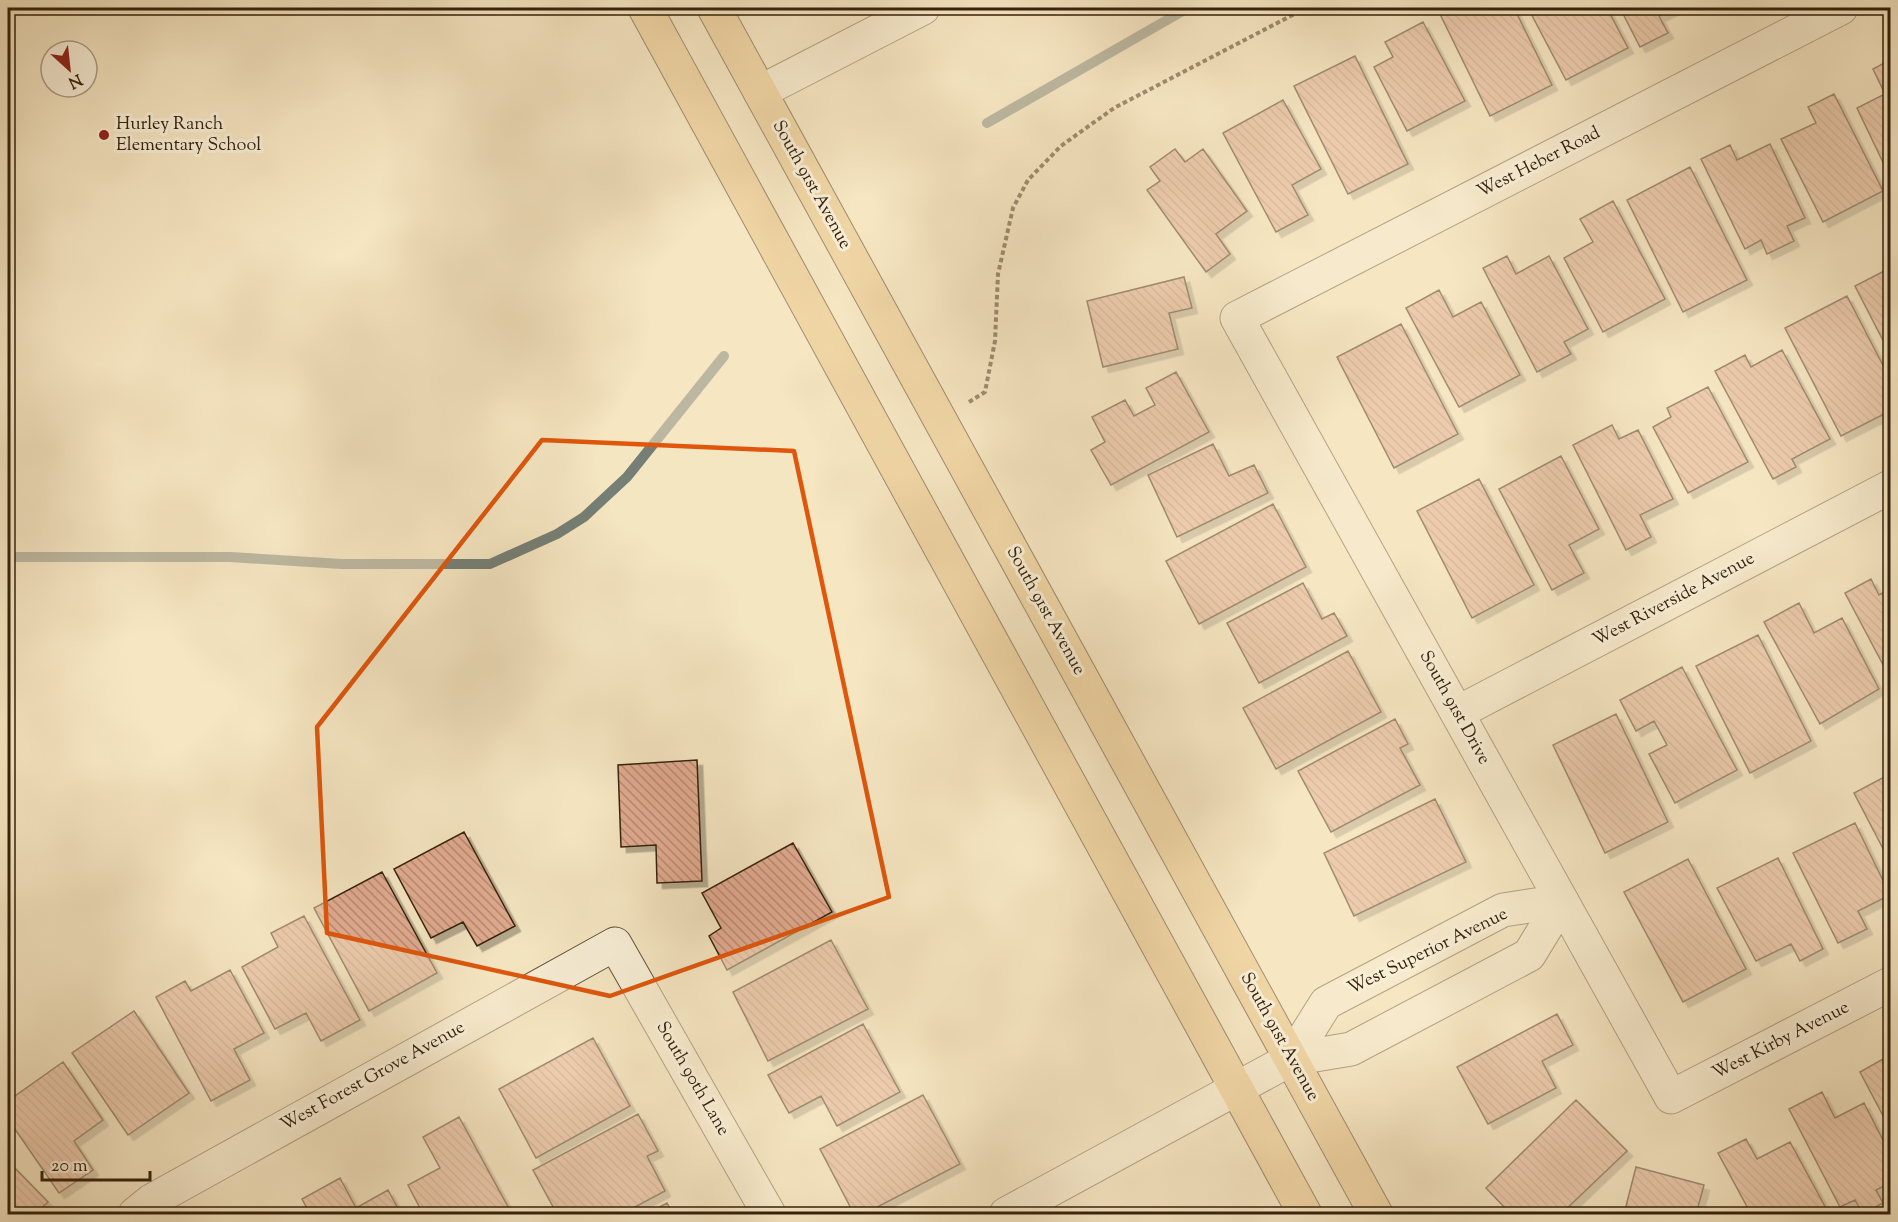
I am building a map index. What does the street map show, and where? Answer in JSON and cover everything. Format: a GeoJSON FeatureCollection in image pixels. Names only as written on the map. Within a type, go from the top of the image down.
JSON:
{"type":"FeatureCollection","features":[{"type":"Feature","properties":{"kind":"main road"},"geometry":{"type":"LineString","coordinates":[[645,8],[1305,1215]]}},
{"type":"Feature","properties":{"kind":"main road","name":"South 91st Avenue"},"geometry":{"type":"LineString","coordinates":[[714,8],[1376,1215]]}},
{"type":"Feature","properties":{"kind":"street"},"geometry":{"type":"LineString","coordinates":[[760,92],[923,8]]}},
{"type":"Feature","properties":{"kind":"street","name":"West Heber Road"},"geometry":{"type":"LineString","coordinates":[[1238,318],[1841,8]]}},
{"type":"Feature","properties":{"kind":"street","name":"South 91st Drive"},"geometry":{"type":"LineString","coordinates":[[1238,318],[1456,714],[1671,1097]]}},
{"type":"Feature","properties":{"kind":"street","name":"West Riverside Avenue"},"geometry":{"type":"LineString","coordinates":[[1456,714],[1890,487]]}},
{"type":"Feature","properties":{"kind":"street","name":"West Superior Avenue"},"geometry":{"type":"LineString","coordinates":[[1291,1059],[1326,1003],[1503,910],[1562,901]]}},
{"type":"Feature","properties":{"kind":"street","name":"West Superior Avenue"},"geometry":{"type":"LineString","coordinates":[[1006,1215],[1291,1059],[1351,1049],[1529,955],[1562,901]]}},
{"type":"Feature","properties":{"kind":"street","name":"West Forest Grove Avenue"},"geometry":{"type":"LineString","coordinates":[[135,1215],[151,1201],[615,944]]}},
{"type":"Feature","properties":{"kind":"street","name":"South 90th Lane"},"geometry":{"type":"LineString","coordinates":[[615,944],[769,1215]]}},
{"type":"Feature","properties":{"kind":"street","name":"West Kirby Avenue"},"geometry":{"type":"LineString","coordinates":[[1671,1097],[1890,984]]}},
{"type":"Feature","properties":{"kind":"path"},"geometry":{"type":"LineString","coordinates":[[940,420],[985,392],[995,341],[998,273],[1013,208],[1028,180],[1060,146],[1114,108],[1306,8]]}},
{"type":"Feature","properties":{"kind":"highlighted area"},"geometry":{"type":"Polygon","coordinates":[[[542,440],[794,451],[889,897],[610,996],[327,933],[317,727],[542,440]]]}},
{"type":"Feature","properties":{"kind":"building"},"geometry":{"type":"Polygon","coordinates":[[[1437,8],[1514,8],[1552,85],[1490,116],[1437,8]]]}},
{"type":"Feature","properties":{"kind":"building"},"geometry":{"type":"Polygon","coordinates":[[[1528,8],[1607,8],[1628,48],[1566,80],[1528,8]]]}},
{"type":"Feature","properties":{"kind":"building"},"geometry":{"type":"Polygon","coordinates":[[[1620,8],[1676,8],[1659,16],[1668,33],[1640,47],[1620,8]]]}},
{"type":"Feature","properties":{"kind":"building"},"geometry":{"type":"Polygon","coordinates":[[[1423,22],[1465,101],[1407,131],[1374,67],[1393,57],[1385,42],[1423,22]]]}},
{"type":"Feature","properties":{"kind":"building"},"geometry":{"type":"Polygon","coordinates":[[[1355,56],[1408,164],[1348,194],[1294,86],[1355,56]]]}},
{"type":"Feature","properties":{"kind":"building"},"geometry":{"type":"Polygon","coordinates":[[[1890,60],[1890,177],[1857,108],[1885,94],[1873,69],[1890,60]]]}},
{"type":"Feature","properties":{"kind":"building"},"geometry":{"type":"Polygon","coordinates":[[[1834,94],[1883,191],[1823,222],[1781,139],[1816,123],[1808,107],[1834,94]]]}},
{"type":"Feature","properties":{"kind":"building"},"geometry":{"type":"Polygon","coordinates":[[[1283,100],[1321,169],[1292,185],[1308,215],[1276,232],[1223,133],[1283,100]]]}},
{"type":"Feature","properties":{"kind":"building"},"geometry":{"type":"Polygon","coordinates":[[[1770,144],[1805,218],[1787,226],[1794,241],[1767,254],[1761,240],[1745,249],[1701,159],[1730,145],[1737,160],[1770,144]]]}},
{"type":"Feature","properties":{"kind":"building"},"geometry":{"type":"Polygon","coordinates":[[[1175,149],[1185,162],[1203,149],[1247,211],[1216,234],[1230,254],[1206,272],[1147,190],[1160,181],[1150,167],[1175,149]]]}},
{"type":"Feature","properties":{"kind":"building"},"geometry":{"type":"Polygon","coordinates":[[[1690,167],[1747,280],[1683,312],[1627,200],[1690,167]]]}},
{"type":"Feature","properties":{"kind":"building"},"geometry":{"type":"Polygon","coordinates":[[[1613,201],[1665,299],[1603,332],[1564,258],[1593,242],[1580,219],[1613,201]]]}},
{"type":"Feature","properties":{"kind":"building"},"geometry":{"type":"Polygon","coordinates":[[[1507,256],[1516,274],[1549,256],[1588,329],[1564,342],[1571,354],[1537,372],[1483,268],[1507,256]]]}},
{"type":"Feature","properties":{"kind":"building"},"geometry":{"type":"Polygon","coordinates":[[[1890,268],[1890,354],[1855,286],[1890,268]]]}},
{"type":"Feature","properties":{"kind":"building"},"geometry":{"type":"Polygon","coordinates":[[[1184,277],[1192,308],[1169,313],[1178,349],[1103,367],[1087,301],[1184,277]]]}},
{"type":"Feature","properties":{"kind":"building"},"geometry":{"type":"Polygon","coordinates":[[[1439,290],[1453,317],[1481,302],[1520,375],[1459,407],[1406,308],[1439,290]]]}},
{"type":"Feature","properties":{"kind":"building"},"geometry":{"type":"Polygon","coordinates":[[[1847,296],[1890,379],[1890,411],[1841,436],[1785,328],[1847,296]]]}},
{"type":"Feature","properties":{"kind":"building"},"geometry":{"type":"Polygon","coordinates":[[[1401,324],[1458,434],[1394,468],[1337,357],[1401,324]]]}},
{"type":"Feature","properties":{"kind":"building"},"geometry":{"type":"Polygon","coordinates":[[[1782,350],[1830,439],[1792,459],[1796,467],[1773,479],[1715,371],[1745,355],[1751,367],[1782,350]]]}},
{"type":"Feature","properties":{"kind":"building"},"geometry":{"type":"Polygon","coordinates":[[[1176,372],[1209,432],[1111,485],[1091,450],[1105,442],[1092,417],[1125,400],[1134,416],[1155,405],[1146,388],[1176,372]]]}},
{"type":"Feature","properties":{"kind":"building"},"geometry":{"type":"Polygon","coordinates":[[[1708,387],[1748,462],[1688,493],[1653,427],[1671,417],[1667,408],[1708,387]]]}},
{"type":"Feature","properties":{"kind":"building"},"geometry":{"type":"Polygon","coordinates":[[[1612,425],[1619,439],[1638,430],[1673,499],[1640,515],[1651,537],[1626,550],[1573,445],[1612,425]]]}},
{"type":"Feature","properties":{"kind":"building"},"geometry":{"type":"Polygon","coordinates":[[[1213,444],[1229,476],[1254,465],[1268,493],[1177,537],[1148,475],[1213,444]]]}},
{"type":"Feature","properties":{"kind":"building"},"geometry":{"type":"Polygon","coordinates":[[[1561,456],[1599,529],[1569,545],[1584,573],[1552,590],[1499,489],[1561,456]]]}},
{"type":"Feature","properties":{"kind":"building"},"geometry":{"type":"Polygon","coordinates":[[[1479,479],[1534,585],[1472,618],[1417,511],[1479,479]]]}},
{"type":"Feature","properties":{"kind":"building"},"geometry":{"type":"Polygon","coordinates":[[[1273,504],[1306,567],[1199,624],[1166,561],[1273,504]]]}},
{"type":"Feature","properties":{"kind":"building"},"geometry":{"type":"Polygon","coordinates":[[[1871,579],[1879,595],[1890,589],[1889,676],[1845,593],[1871,579]]]}},
{"type":"Feature","properties":{"kind":"building"},"geometry":{"type":"Polygon","coordinates":[[[1303,583],[1322,619],[1334,613],[1347,636],[1259,683],[1227,623],[1303,583]]]}},
{"type":"Feature","properties":{"kind":"building"},"geometry":{"type":"Polygon","coordinates":[[[1799,603],[1814,633],[1842,618],[1879,689],[1820,724],[1764,622],[1799,603]]]}},
{"type":"Feature","properties":{"kind":"building"},"geometry":{"type":"Polygon","coordinates":[[[1758,635],[1811,741],[1750,773],[1696,666],[1758,635]]]}},
{"type":"Feature","properties":{"kind":"building"},"geometry":{"type":"Polygon","coordinates":[[[1348,651],[1381,712],[1276,769],[1243,708],[1348,651]]]}},
{"type":"Feature","properties":{"kind":"building"},"geometry":{"type":"Polygon","coordinates":[[[1682,667],[1737,770],[1675,803],[1649,754],[1667,745],[1654,721],[1636,731],[1620,700],[1682,667]]]}},
{"type":"Feature","properties":{"kind":"building"},"geometry":{"type":"Polygon","coordinates":[[[1616,714],[1668,822],[1605,853],[1553,745],[1616,714]]]}},
{"type":"Feature","properties":{"kind":"building"},"geometry":{"type":"Polygon","coordinates":[[[1395,719],[1408,744],[1400,748],[1420,785],[1331,832],[1298,771],[1395,719]]]}},
{"type":"Feature","properties":{"kind":"building"},"geometry":{"type":"Polygon","coordinates":[[[697,760],[702,881],[657,883],[656,845],[621,847],[618,765],[697,760]]]}},
{"type":"Feature","properties":{"kind":"building"},"geometry":{"type":"Polygon","coordinates":[[[1890,774],[1890,862],[1854,793],[1890,774]]]}},
{"type":"Feature","properties":{"kind":"building"},"geometry":{"type":"Polygon","coordinates":[[[1435,799],[1466,862],[1354,916],[1324,853],[1435,799]]]}},
{"type":"Feature","properties":{"kind":"building"},"geometry":{"type":"Polygon","coordinates":[[[1855,823],[1890,895],[1858,911],[1867,929],[1838,943],[1793,853],[1855,823]]]}},
{"type":"Feature","properties":{"kind":"building"},"geometry":{"type":"Polygon","coordinates":[[[464,832],[515,926],[477,946],[463,922],[431,938],[394,869],[464,832]]]}},
{"type":"Feature","properties":{"kind":"building"},"geometry":{"type":"Polygon","coordinates":[[[793,843],[832,912],[727,970],[709,936],[721,928],[702,893],[793,843]]]}},
{"type":"Feature","properties":{"kind":"building"},"geometry":{"type":"Polygon","coordinates":[[[1778,858],[1823,949],[1800,961],[1791,944],[1756,961],[1717,888],[1778,858]]]}},
{"type":"Feature","properties":{"kind":"building"},"geometry":{"type":"Polygon","coordinates":[[[1688,859],[1746,969],[1683,1002],[1624,892],[1688,859]]]}},
{"type":"Feature","properties":{"kind":"building"},"geometry":{"type":"Polygon","coordinates":[[[382,872],[437,973],[369,1011],[314,908],[382,872]]]}},
{"type":"Feature","properties":{"kind":"building"},"geometry":{"type":"Polygon","coordinates":[[[304,916],[360,1020],[321,1041],[306,1013],[275,1029],[242,967],[278,947],[271,933],[304,916]]]}},
{"type":"Feature","properties":{"kind":"building"},"geometry":{"type":"Polygon","coordinates":[[[831,940],[868,1009],[768,1061],[733,992],[831,940]]]}},
{"type":"Feature","properties":{"kind":"building"},"geometry":{"type":"Polygon","coordinates":[[[230,970],[264,1033],[234,1049],[250,1080],[211,1101],[156,997],[185,981],[191,991],[230,970]]]}},
{"type":"Feature","properties":{"kind":"building"},"geometry":{"type":"Polygon","coordinates":[[[134,1011],[189,1093],[128,1135],[72,1053],[134,1011]]]}},
{"type":"Feature","properties":{"kind":"building"},"geometry":{"type":"Polygon","coordinates":[[[1557,1014],[1573,1045],[1542,1061],[1556,1088],[1488,1124],[1457,1067],[1557,1014]]]}},
{"type":"Feature","properties":{"kind":"building"},"geometry":{"type":"Polygon","coordinates":[[[863,1024],[900,1092],[837,1126],[821,1096],[789,1113],[768,1075],[863,1024]]]}},
{"type":"Feature","properties":{"kind":"building"},"geometry":{"type":"Polygon","coordinates":[[[593,1038],[630,1106],[536,1158],[499,1089],[593,1038]]]}},
{"type":"Feature","properties":{"kind":"building"},"geometry":{"type":"Polygon","coordinates":[[[1883,1059],[1888,1068],[1890,1067],[1890,1129],[1860,1072],[1883,1059]]]}},
{"type":"Feature","properties":{"kind":"building"},"geometry":{"type":"Polygon","coordinates":[[[63,1062],[103,1120],[74,1141],[93,1170],[59,1193],[8,1119],[8,1101],[63,1062]]]}},
{"type":"Feature","properties":{"kind":"building"},"geometry":{"type":"Polygon","coordinates":[[[1822,1092],[1835,1118],[1864,1103],[1890,1154],[1890,1183],[1876,1190],[1883,1203],[1863,1214],[1855,1200],[1840,1207],[1789,1109],[1822,1092]]]}},
{"type":"Feature","properties":{"kind":"building"},"geometry":{"type":"Polygon","coordinates":[[[923,1095],[960,1164],[864,1214],[854,1214],[820,1149],[923,1095]]]}},
{"type":"Feature","properties":{"kind":"building"},"geometry":{"type":"Polygon","coordinates":[[[1576,1100],[1627,1151],[1561,1214],[1511,1214],[1486,1188],[1576,1100]]]}},
{"type":"Feature","properties":{"kind":"building"},"geometry":{"type":"Polygon","coordinates":[[[638,1114],[658,1151],[647,1156],[665,1191],[622,1214],[557,1214],[533,1170],[638,1114]]]}},
{"type":"Feature","properties":{"kind":"building"},"geometry":{"type":"Polygon","coordinates":[[[459,1117],[512,1214],[423,1214],[408,1185],[440,1168],[423,1137],[459,1117]]]}},
{"type":"Feature","properties":{"kind":"building"},"geometry":{"type":"Polygon","coordinates":[[[1746,1139],[1757,1159],[1790,1142],[1828,1212],[1823,1214],[1751,1214],[1718,1153],[1746,1139]]]}},
{"type":"Feature","properties":{"kind":"building"},"geometry":{"type":"Polygon","coordinates":[[[8,1161],[48,1202],[35,1214],[8,1214],[8,1161]]]}},
{"type":"Feature","properties":{"kind":"building"},"geometry":{"type":"Polygon","coordinates":[[[1636,1167],[1704,1185],[1696,1214],[1624,1214],[1636,1167]]]}},
{"type":"Feature","properties":{"kind":"building"},"geometry":{"type":"Polygon","coordinates":[[[340,1178],[356,1208],[388,1190],[401,1214],[310,1214],[302,1199],[340,1178]]]}},
{"type":"Feature","properties":{"kind":"building"},"geometry":{"type":"Polygon","coordinates":[[[667,1203],[673,1214],[646,1214],[667,1203]]]}},
{"type":"Feature","properties":{"kind":"waterway"},"geometry":{"type":"LineString","coordinates":[[987,123],[1188,8]]}},
{"type":"Feature","properties":{"kind":"waterway"},"geometry":{"type":"LineString","coordinates":[[8,557],[230,557],[342,564],[490,564],[557,534],[584,517],[627,477],[724,356]]}},
{"type":"Feature","properties":{"kind":"place","name":"Hurley Ranch Elementary School"},"geometry":{"type":"Point","coordinates":[104,135]}}]}
